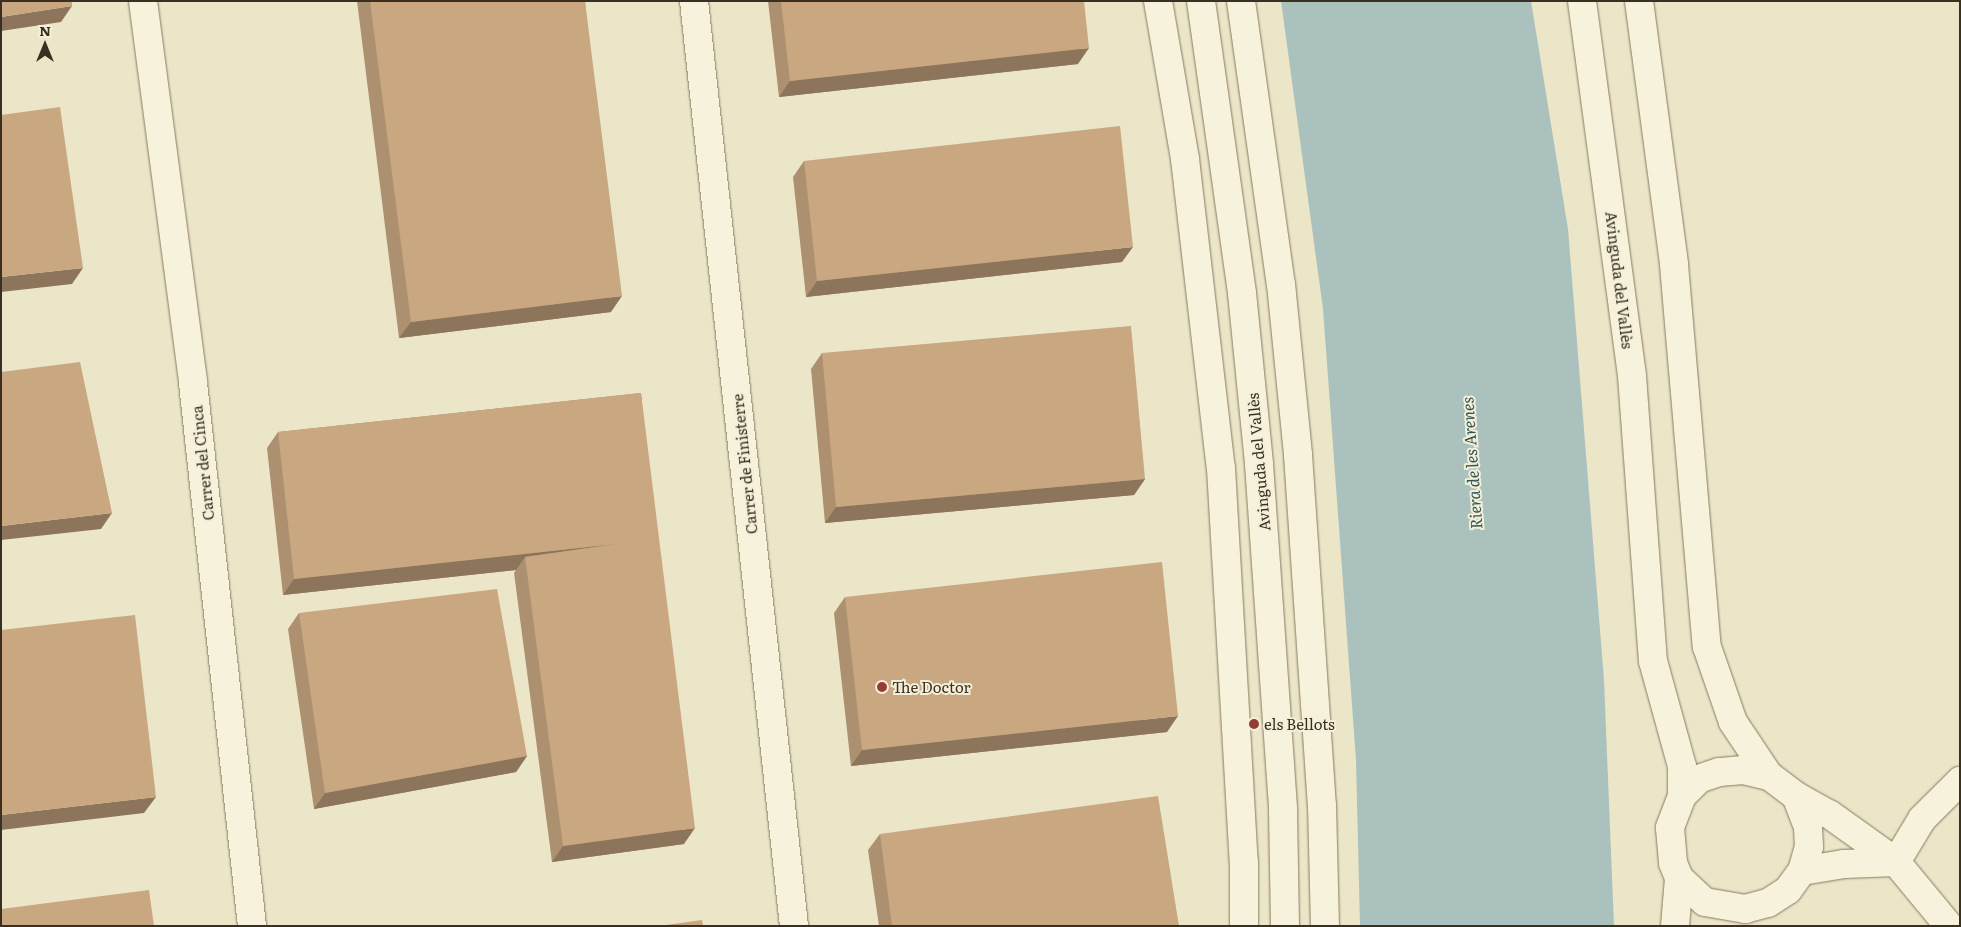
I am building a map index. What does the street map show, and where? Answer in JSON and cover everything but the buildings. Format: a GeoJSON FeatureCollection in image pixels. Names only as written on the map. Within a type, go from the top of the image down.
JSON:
{"type":"FeatureCollection","features":[{"type":"Feature","properties":{"kind":"main road","name":"Carrer del Cinca"},"geometry":{"type":"LineString","coordinates":[[143,1],[193,383],[252,926]]}},
{"type":"Feature","properties":{"kind":"main road","name":"Carrer de Finisterre"},"geometry":{"type":"LineString","coordinates":[[694,1],[794,926]]}},
{"type":"Feature","properties":{"kind":"main road"},"geometry":{"type":"LineString","coordinates":[[1158,1],[1185,159],[1221,468],[1244,863],[1244,926]]}},
{"type":"Feature","properties":{"kind":"main road","name":"Avinguda del Vallès"},"geometry":{"type":"LineString","coordinates":[[1201,1],[1242,293],[1259,464],[1283,811],[1285,926]]}},
{"type":"Feature","properties":{"kind":"main road"},"geometry":{"type":"LineString","coordinates":[[1241,1],[1281,284],[1298,455],[1322,805],[1325,926]]}},
{"type":"Feature","properties":{"kind":"main road","name":"Avinguda del Vallès"},"geometry":{"type":"LineString","coordinates":[[1582,1],[1632,376],[1653,661],[1680,750],[1682,796]]}},
{"type":"Feature","properties":{"kind":"main road"},"geometry":{"type":"LineString","coordinates":[[1639,1],[1674,265],[1707,647],[1733,722],[1769,776],[1796,796],[1829,814],[1896,862],[1949,926]]}},
{"type":"Feature","properties":{"kind":"main road"},"geometry":{"type":"LineString","coordinates":[[1675,926],[1679,878],[1669,846],[1670,828],[1682,796],[1699,779],[1719,772],[1743,770],[1769,776]]}},
{"type":"Feature","properties":{"kind":"main road"},"geometry":{"type":"LineString","coordinates":[[1896,862],[1922,819],[1960,781]]}},
{"type":"Feature","properties":{"kind":"main road"},"geometry":{"type":"LineString","coordinates":[[1679,878],[1706,902],[1741,917],[1788,890],[1802,871],[1809,847],[1808,826],[1796,796]]}},
{"type":"Feature","properties":{"kind":"main road"},"geometry":{"type":"LineString","coordinates":[[1802,871],[1844,864],[1896,862]]}},
{"type":"Feature","properties":{"kind":"water","name":"Riera de les Arenes"},"geometry":{"type":"Polygon","coordinates":[[[1281,1],[1531,1],[1568,229],[1604,680],[1614,926],[1360,926],[1356,760],[1323,309],[1281,1]]]}},
{"type":"Feature","properties":{"kind":"place","name":"The Doctor"},"geometry":{"type":"Point","coordinates":[882,687]}},
{"type":"Feature","properties":{"kind":"place","name":"els Bellots"},"geometry":{"type":"Point","coordinates":[1254,724]}}]}
